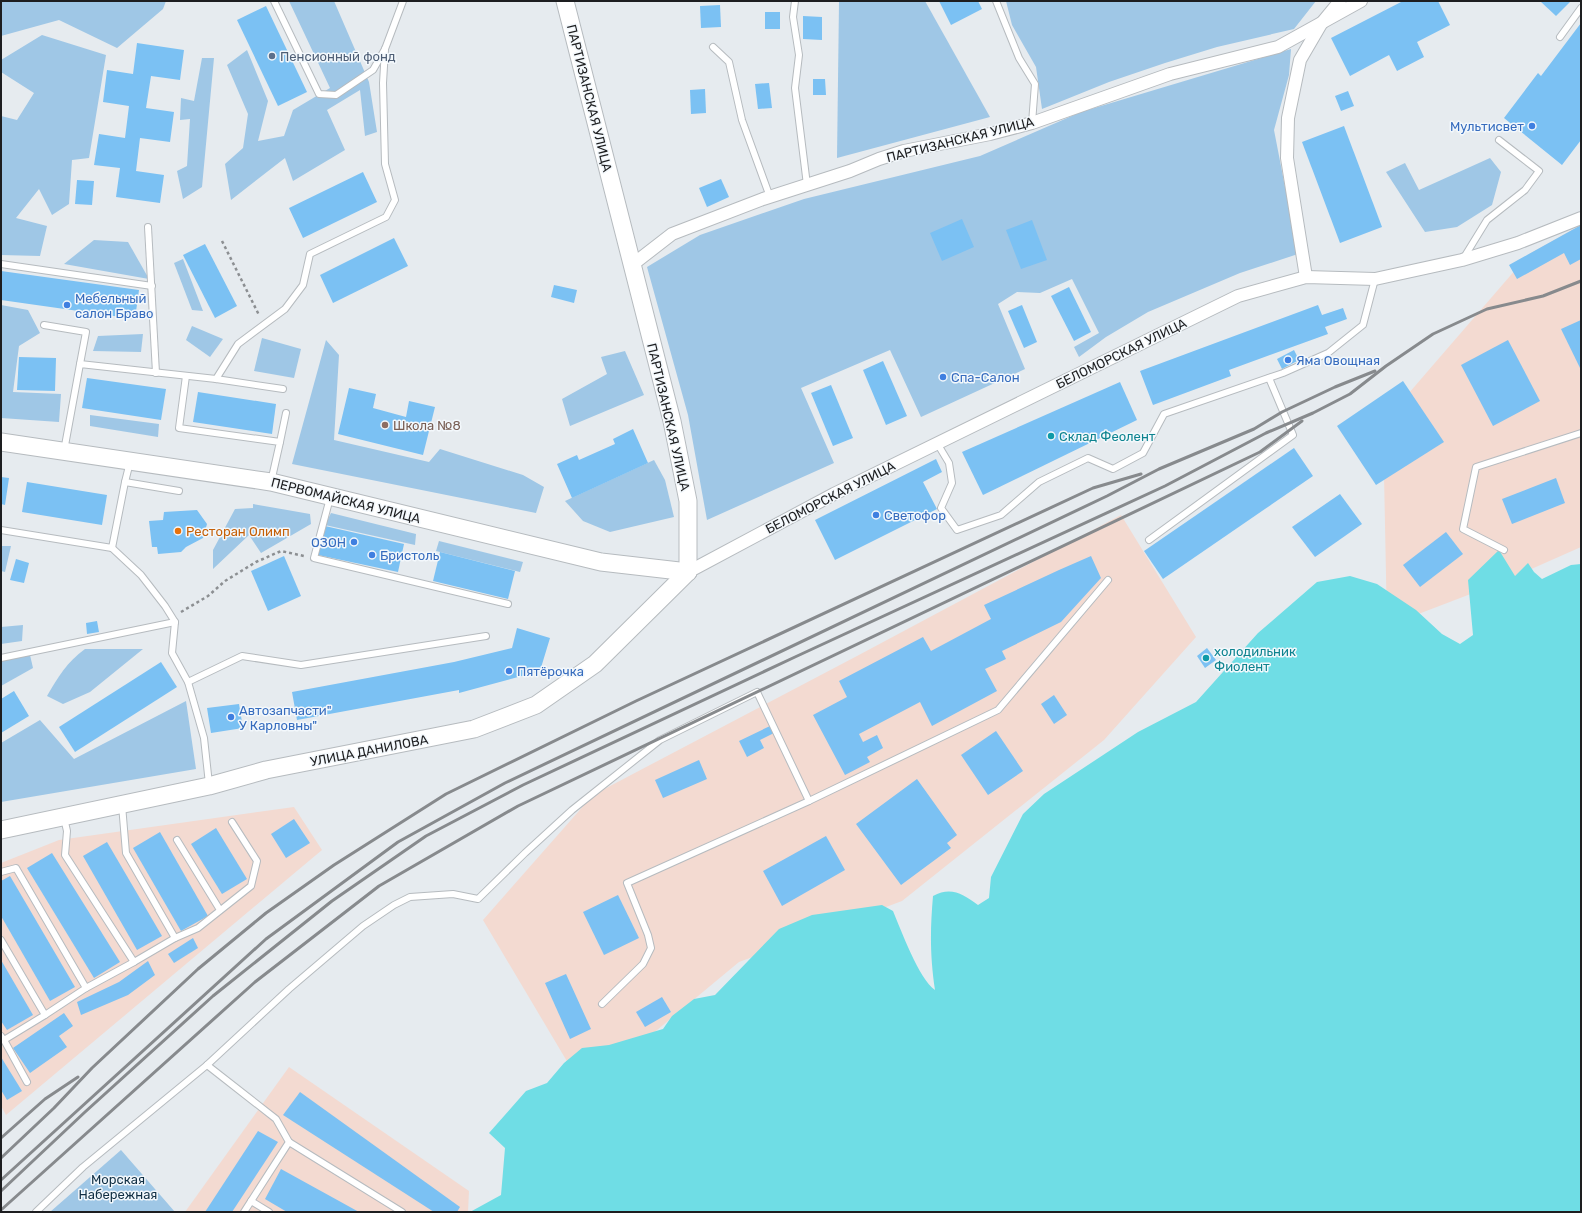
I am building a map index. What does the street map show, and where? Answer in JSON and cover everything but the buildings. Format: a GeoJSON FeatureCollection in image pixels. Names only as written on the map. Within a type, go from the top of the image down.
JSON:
{"type":"FeatureCollection","features":[{"type":"Feature","properties":{"kind":"main road","name":"ПАРТИЗАНСКАЯ УЛИЦА"},"geometry":{"type":"LineString","coordinates":[[565,1],[672,421],[688,501],[688,572]]}},
{"type":"Feature","properties":{"kind":"main road","name":"ПЕРВОМАЙСКАЯ УЛИЦА"},"geometry":{"type":"LineString","coordinates":[[1,442],[271,482],[601,562],[688,572]]}},
{"type":"Feature","properties":{"kind":"main road","name":"УЛИЦА ДАНИЛОВА"},"geometry":{"type":"LineString","coordinates":[[1,830],[209,786],[266,770],[474,729],[536,705],[595,664],[688,572]]}},
{"type":"Feature","properties":{"kind":"street"},"geometry":{"type":"LineString","coordinates":[[1306,278],[1287,158],[1288,118],[1300,60],[1321,24],[1340,1]]}},
{"type":"Feature","properties":{"kind":"street","name":"ПАРТИЗАНСКАЯ УЛИЦА"},"geometry":{"type":"LineString","coordinates":[[632,265],[672,234],[770,196],[850,171],[904,151],[990,134],[1032,123],[1170,74],[1278,47],[1361,1]]}},
{"type":"Feature","properties":{"kind":"street","name":"БЕЛОМОРСКАЯ УЛИЦА"},"geometry":{"type":"LineString","coordinates":[[688,572],[834,494],[1238,296],[1306,278],[1375,279],[1462,260],[1518,243],[1581,218]]}},
{"type":"Feature","properties":{"kind":"lane"},"geometry":{"type":"LineString","coordinates":[[274,1],[319,94],[336,95],[373,70],[385,49],[403,1]]}},
{"type":"Feature","properties":{"kind":"lane"},"geometry":{"type":"LineString","coordinates":[[795,1],[793,17],[799,55],[795,88],[807,185]]}},
{"type":"Feature","properties":{"kind":"lane"},"geometry":{"type":"LineString","coordinates":[[996,1],[1019,58],[1034,84],[1032,123]]}},
{"type":"Feature","properties":{"kind":"lane"},"geometry":{"type":"LineString","coordinates":[[1560,37],[1581,8]]}},
{"type":"Feature","properties":{"kind":"lane"},"geometry":{"type":"LineString","coordinates":[[713,47],[729,62],[742,120],[770,196]]}},
{"type":"Feature","properties":{"kind":"lane"},"geometry":{"type":"LineString","coordinates":[[216,379],[238,344],[285,309],[303,285],[310,254],[386,216],[395,200],[385,164],[383,83],[385,49]]}},
{"type":"Feature","properties":{"kind":"lane"},"geometry":{"type":"LineString","coordinates":[[1462,260],[1488,220],[1525,190],[1539,171],[1499,140]]}},
{"type":"Feature","properties":{"kind":"lane"},"geometry":{"type":"LineString","coordinates":[[148,227],[156,373]]}},
{"type":"Feature","properties":{"kind":"lane"},"geometry":{"type":"LineString","coordinates":[[1,264],[152,286]]}},
{"type":"Feature","properties":{"kind":"lane"},"geometry":{"type":"LineString","coordinates":[[937,443],[949,463],[952,483],[941,508],[958,530],[1000,515],[1039,482],[1088,458],[1113,469],[1143,453],[1164,414],[1269,378],[1328,353],[1364,325],[1375,279]]}},
{"type":"Feature","properties":{"kind":"lane"},"geometry":{"type":"LineString","coordinates":[[44,325],[86,332],[64,451]]}},
{"type":"Feature","properties":{"kind":"lane"},"geometry":{"type":"LineString","coordinates":[[80,364],[216,379],[283,389]]}},
{"type":"Feature","properties":{"kind":"lane"},"geometry":{"type":"LineString","coordinates":[[186,376],[179,428],[280,442]]}},
{"type":"Feature","properties":{"kind":"lane"},"geometry":{"type":"LineString","coordinates":[[1149,540],[1293,435],[1269,378]]}},
{"type":"Feature","properties":{"kind":"lane"},"geometry":{"type":"LineString","coordinates":[[271,482],[286,413]]}},
{"type":"Feature","properties":{"kind":"lane"},"geometry":{"type":"LineString","coordinates":[[1504,550],[1464,529],[1476,467],[1581,433]]}},
{"type":"Feature","properties":{"kind":"lane"},"geometry":{"type":"LineString","coordinates":[[112,548],[125,482],[131,461]]}},
{"type":"Feature","properties":{"kind":"lane"},"geometry":{"type":"LineString","coordinates":[[125,482],[179,491]]}},
{"type":"Feature","properties":{"kind":"lane"},"geometry":{"type":"LineString","coordinates":[[330,496],[314,558],[508,604]]}},
{"type":"Feature","properties":{"kind":"lane"},"geometry":{"type":"LineString","coordinates":[[1,530],[112,548],[141,575],[165,606],[173,620],[172,653],[188,682],[204,738],[209,786]]}},
{"type":"Feature","properties":{"kind":"lane"},"geometry":{"type":"LineString","coordinates":[[602,1004],[642,964],[651,948],[648,935],[627,883],[809,801],[998,710],[1108,580]]}},
{"type":"Feature","properties":{"kind":"lane"},"geometry":{"type":"LineString","coordinates":[[1,658],[173,620]]}},
{"type":"Feature","properties":{"kind":"lane"},"geometry":{"type":"LineString","coordinates":[[188,682],[242,656],[301,665],[486,636]]}},
{"type":"Feature","properties":{"kind":"lane"},"geometry":{"type":"LineString","coordinates":[[36,1212],[83,1167],[207,1065],[289,989],[363,926],[394,905],[410,897],[453,894],[478,899],[524,853],[572,810],[660,740],[757,692],[809,801]]}},
{"type":"Feature","properties":{"kind":"lane"},"geometry":{"type":"LineString","coordinates":[[122,804],[126,853],[175,938]]}},
{"type":"Feature","properties":{"kind":"lane"},"geometry":{"type":"LineString","coordinates":[[64,816],[67,831],[65,854],[134,962]]}},
{"type":"Feature","properties":{"kind":"lane"},"geometry":{"type":"LineString","coordinates":[[27,1082],[2,1038],[45,1015],[86,988],[175,938],[198,928],[251,886],[257,861],[232,822]]}},
{"type":"Feature","properties":{"kind":"lane"},"geometry":{"type":"LineString","coordinates":[[177,840],[220,910]]}},
{"type":"Feature","properties":{"kind":"lane"},"geometry":{"type":"LineString","coordinates":[[1,872],[16,868],[86,988]]}},
{"type":"Feature","properties":{"kind":"lane"},"geometry":{"type":"LineString","coordinates":[[1,940],[45,1015]]}},
{"type":"Feature","properties":{"kind":"lane"},"geometry":{"type":"LineString","coordinates":[[207,1065],[276,1119],[289,1142],[402,1212]]}},
{"type":"Feature","properties":{"kind":"lane"},"geometry":{"type":"LineString","coordinates":[[244,1212],[289,1142]]}},
{"type":"Feature","properties":{"kind":"lane"},"geometry":{"type":"LineString","coordinates":[[251,1201],[269,1212]]}},
{"type":"Feature","properties":{"kind":"path"},"geometry":{"type":"LineString","coordinates":[[222,241],[264,325]]}},
{"type":"Feature","properties":{"kind":"path"},"geometry":{"type":"LineString","coordinates":[[173,620],[208,596],[224,581],[256,562],[281,551],[314,558]]}},
{"type":"Feature","properties":{"kind":"shaded area"},"geometry":{"type":"Polygon","coordinates":[[[1581,225],[1581,547],[1502,582],[1387,626],[1383,423],[1529,254],[1581,225]]]}},
{"type":"Feature","properties":{"kind":"shaded area"},"geometry":{"type":"Polygon","coordinates":[[[1121,515],[1196,637],[1104,740],[902,901],[739,962],[633,1050],[568,1063],[483,920],[593,795],[1121,515]]]}},
{"type":"Feature","properties":{"kind":"shaded area"},"geometry":{"type":"Polygon","coordinates":[[[1499,550],[1515,576],[1528,563],[1534,572],[1542,579],[1571,565],[1581,564],[1581,1212],[470,1212],[501,1195],[505,1148],[489,1133],[526,1091],[547,1083],[564,1063],[582,1048],[609,1045],[663,1029],[672,1016],[694,999],[715,995],[779,929],[812,915],[882,905],[893,911],[917,965],[923,976],[935,990],[931,943],[933,896],[946,892],[957,893],[978,905],[989,898],[991,877],[1023,814],[1044,794],[1138,732],[1196,702],[1258,633],[1317,582],[1350,576],[1377,584],[1416,610],[1442,634],[1460,644],[1473,635],[1468,580],[1499,550]]]}},
{"type":"Feature","properties":{"kind":"shaded area"},"geometry":{"type":"Polygon","coordinates":[[[294,807],[322,850],[6,1115],[1,1106],[1,863],[59,840],[294,807]]]}},
{"type":"Feature","properties":{"kind":"shaded area"},"geometry":{"type":"Polygon","coordinates":[[[289,1067],[469,1191],[468,1212],[185,1212],[289,1067]]]}},
{"type":"Feature","properties":{"kind":"green space"},"geometry":{"type":"Polygon","coordinates":[[[1,1],[166,1],[163,9],[117,48],[59,20],[1,36],[1,1]]]}},
{"type":"Feature","properties":{"kind":"green space"},"geometry":{"type":"Polygon","coordinates":[[[289,1],[334,1],[369,82],[377,132],[365,136],[360,90],[327,110],[345,150],[293,181],[285,158],[231,200],[225,164],[243,148],[248,114],[227,65],[247,50],[268,101],[258,141],[284,136],[293,110],[330,88],[289,1]]]}},
{"type":"Feature","properties":{"kind":"green space"},"geometry":{"type":"Polygon","coordinates":[[[925,1],[990,117],[837,158],[839,2],[925,1]]]}},
{"type":"Feature","properties":{"kind":"green space"},"geometry":{"type":"Polygon","coordinates":[[[1006,1],[1316,1],[1294,29],[1217,47],[1165,63],[1109,82],[1042,109],[1036,67],[1012,25],[1006,1]]]}},
{"type":"Feature","properties":{"kind":"green space"},"geometry":{"type":"Polygon","coordinates":[[[42,35],[106,55],[89,158],[72,160],[69,204],[52,215],[39,189],[16,218],[47,226],[40,256],[1,255],[1,116],[17,120],[34,93],[1,72],[1,60],[42,35]]]}},
{"type":"Feature","properties":{"kind":"green space"},"geometry":{"type":"Polygon","coordinates":[[[1291,49],[1289,75],[1274,130],[1298,254],[1240,273],[1148,312],[1106,337],[1079,357],[1074,347],[1099,333],[1072,279],[1040,293],[1017,292],[998,304],[1025,369],[921,417],[890,350],[801,388],[834,463],[707,520],[688,415],[647,267],[700,235],[804,199],[980,156],[1081,112],[1291,49]]]}},
{"type":"Feature","properties":{"kind":"green space"},"geometry":{"type":"Polygon","coordinates":[[[202,58],[214,58],[202,187],[183,199],[177,171],[187,166],[190,119],[180,120],[181,98],[194,101],[202,58]]]}},
{"type":"Feature","properties":{"kind":"green space"},"geometry":{"type":"Polygon","coordinates":[[[1490,158],[1501,172],[1492,205],[1457,227],[1425,232],[1386,172],[1405,163],[1419,190],[1490,158]]]}},
{"type":"Feature","properties":{"kind":"green space"},"geometry":{"type":"Polygon","coordinates":[[[94,240],[128,242],[149,279],[64,264],[94,240]]]}},
{"type":"Feature","properties":{"kind":"green space"},"geometry":{"type":"Polygon","coordinates":[[[183,259],[203,311],[192,310],[174,263],[183,259]]]}},
{"type":"Feature","properties":{"kind":"green space"},"geometry":{"type":"Polygon","coordinates":[[[1,305],[28,310],[40,333],[19,346],[13,392],[61,394],[59,422],[1,418],[1,305]]]}},
{"type":"Feature","properties":{"kind":"green space"},"geometry":{"type":"Polygon","coordinates":[[[192,326],[223,339],[210,357],[186,340],[192,326]]]}},
{"type":"Feature","properties":{"kind":"green space"},"geometry":{"type":"Polygon","coordinates":[[[143,334],[141,352],[93,351],[98,336],[143,334]]]}},
{"type":"Feature","properties":{"kind":"green space"},"geometry":{"type":"Polygon","coordinates":[[[262,338],[301,349],[294,378],[254,371],[262,338]]]}},
{"type":"Feature","properties":{"kind":"green space"},"geometry":{"type":"Polygon","coordinates":[[[326,340],[339,355],[334,440],[429,462],[440,449],[523,475],[544,487],[536,513],[292,464],[326,340]]]}},
{"type":"Feature","properties":{"kind":"green space"},"geometry":{"type":"Polygon","coordinates":[[[625,351],[644,395],[570,426],[562,399],[607,374],[601,357],[625,351]]]}},
{"type":"Feature","properties":{"kind":"green space"},"geometry":{"type":"Polygon","coordinates":[[[90,415],[159,424],[158,437],[90,426],[90,415]]]}},
{"type":"Feature","properties":{"kind":"green space"},"geometry":{"type":"Polygon","coordinates":[[[654,460],[665,480],[674,517],[610,532],[583,521],[565,501],[654,460]]]}},
{"type":"Feature","properties":{"kind":"green space"},"geometry":{"type":"Polygon","coordinates":[[[253,504],[310,514],[311,524],[261,553],[249,535],[213,569],[213,550],[235,509],[253,508],[253,504]]]}},
{"type":"Feature","properties":{"kind":"green space"},"geometry":{"type":"Polygon","coordinates":[[[331,513],[416,534],[415,545],[325,525],[331,513]]]}},
{"type":"Feature","properties":{"kind":"green space"},"geometry":{"type":"Polygon","coordinates":[[[439,541],[523,562],[520,572],[436,551],[439,541]]]}},
{"type":"Feature","properties":{"kind":"green space"},"geometry":{"type":"Polygon","coordinates":[[[1,546],[11,546],[5,572],[1,571],[1,546]]]}},
{"type":"Feature","properties":{"kind":"green space"},"geometry":{"type":"Polygon","coordinates":[[[23,625],[22,641],[1,644],[1,627],[23,625]]]}},
{"type":"Feature","properties":{"kind":"green space"},"geometry":{"type":"Polygon","coordinates":[[[85,649],[143,649],[90,692],[63,704],[47,696],[63,670],[85,649]]]}},
{"type":"Feature","properties":{"kind":"green space"},"geometry":{"type":"Polygon","coordinates":[[[30,655],[33,668],[1,686],[1,661],[30,655]]]}},
{"type":"Feature","properties":{"kind":"green space"},"geometry":{"type":"Polygon","coordinates":[[[186,701],[196,769],[1,802],[1,743],[40,720],[74,759],[186,701]]]}},
{"type":"Feature","properties":{"kind":"green space","name":"Морская Набережная"},"geometry":{"type":"Polygon","coordinates":[[[121,1150],[175,1212],[50,1212],[121,1150]]]}},
{"type":"Feature","properties":{"kind":"railway"},"geometry":{"type":"LineString","coordinates":[[1,1191],[85,1112],[213,996],[332,901],[426,836],[523,785],[1165,486],[1266,433],[1313,413],[1350,394],[1386,366],[1433,334],[1487,309],[1543,296],[1581,281]]}},
{"type":"Feature","properties":{"kind":"railway"},"geometry":{"type":"LineString","coordinates":[[1,1180],[266,939],[398,842],[505,783],[1107,496],[1159,469],[1254,429],[1282,412],[1335,387],[1375,371]]}},
{"type":"Feature","properties":{"kind":"railway"},"geometry":{"type":"LineString","coordinates":[[1,1210],[255,982],[379,886],[518,806],[1260,452],[1302,421]]}},
{"type":"Feature","properties":{"kind":"railway"},"geometry":{"type":"LineString","coordinates":[[1,1158],[54,1108],[92,1068],[198,969],[266,913],[334,865],[446,794],[636,701],[1093,488],[1141,474]]}},
{"type":"Feature","properties":{"kind":"railway"},"geometry":{"type":"LineString","coordinates":[[1,1138],[45,1099],[78,1077]]}},
{"type":"Feature","properties":{"kind":"place","name":"Пенсионный фонд"},"geometry":{"type":"Point","coordinates":[272,56]}},
{"type":"Feature","properties":{"kind":"place","name":"Мультисвет"},"geometry":{"type":"Point","coordinates":[1532,126]}},
{"type":"Feature","properties":{"kind":"place","name":"Мебельный салон Браво"},"geometry":{"type":"Point","coordinates":[67,305]}},
{"type":"Feature","properties":{"kind":"place","name":"Яма Овощная"},"geometry":{"type":"Point","coordinates":[1288,360]}},
{"type":"Feature","properties":{"kind":"place","name":"Спа-Салон"},"geometry":{"type":"Point","coordinates":[943,377]}},
{"type":"Feature","properties":{"kind":"place","name":"Школа №8"},"geometry":{"type":"Point","coordinates":[385,425]}},
{"type":"Feature","properties":{"kind":"place","name":"Склад Феолент"},"geometry":{"type":"Point","coordinates":[1051,436]}},
{"type":"Feature","properties":{"kind":"place","name":"Светофор"},"geometry":{"type":"Point","coordinates":[876,515]}},
{"type":"Feature","properties":{"kind":"place","name":"Ресторан Олимп"},"geometry":{"type":"Point","coordinates":[178,531]}},
{"type":"Feature","properties":{"kind":"place","name":"ОЗОН"},"geometry":{"type":"Point","coordinates":[354,542]}},
{"type":"Feature","properties":{"kind":"place","name":"Бристоль"},"geometry":{"type":"Point","coordinates":[372,555]}},
{"type":"Feature","properties":{"kind":"place","name":"холодильник Фиолент"},"geometry":{"type":"Point","coordinates":[1206,658]}},
{"type":"Feature","properties":{"kind":"place","name":"Пятёрочка"},"geometry":{"type":"Point","coordinates":[509,671]}},
{"type":"Feature","properties":{"kind":"place","name":"Автозапчасти\" У Карловны\""},"geometry":{"type":"Point","coordinates":[231,717]}}]}
